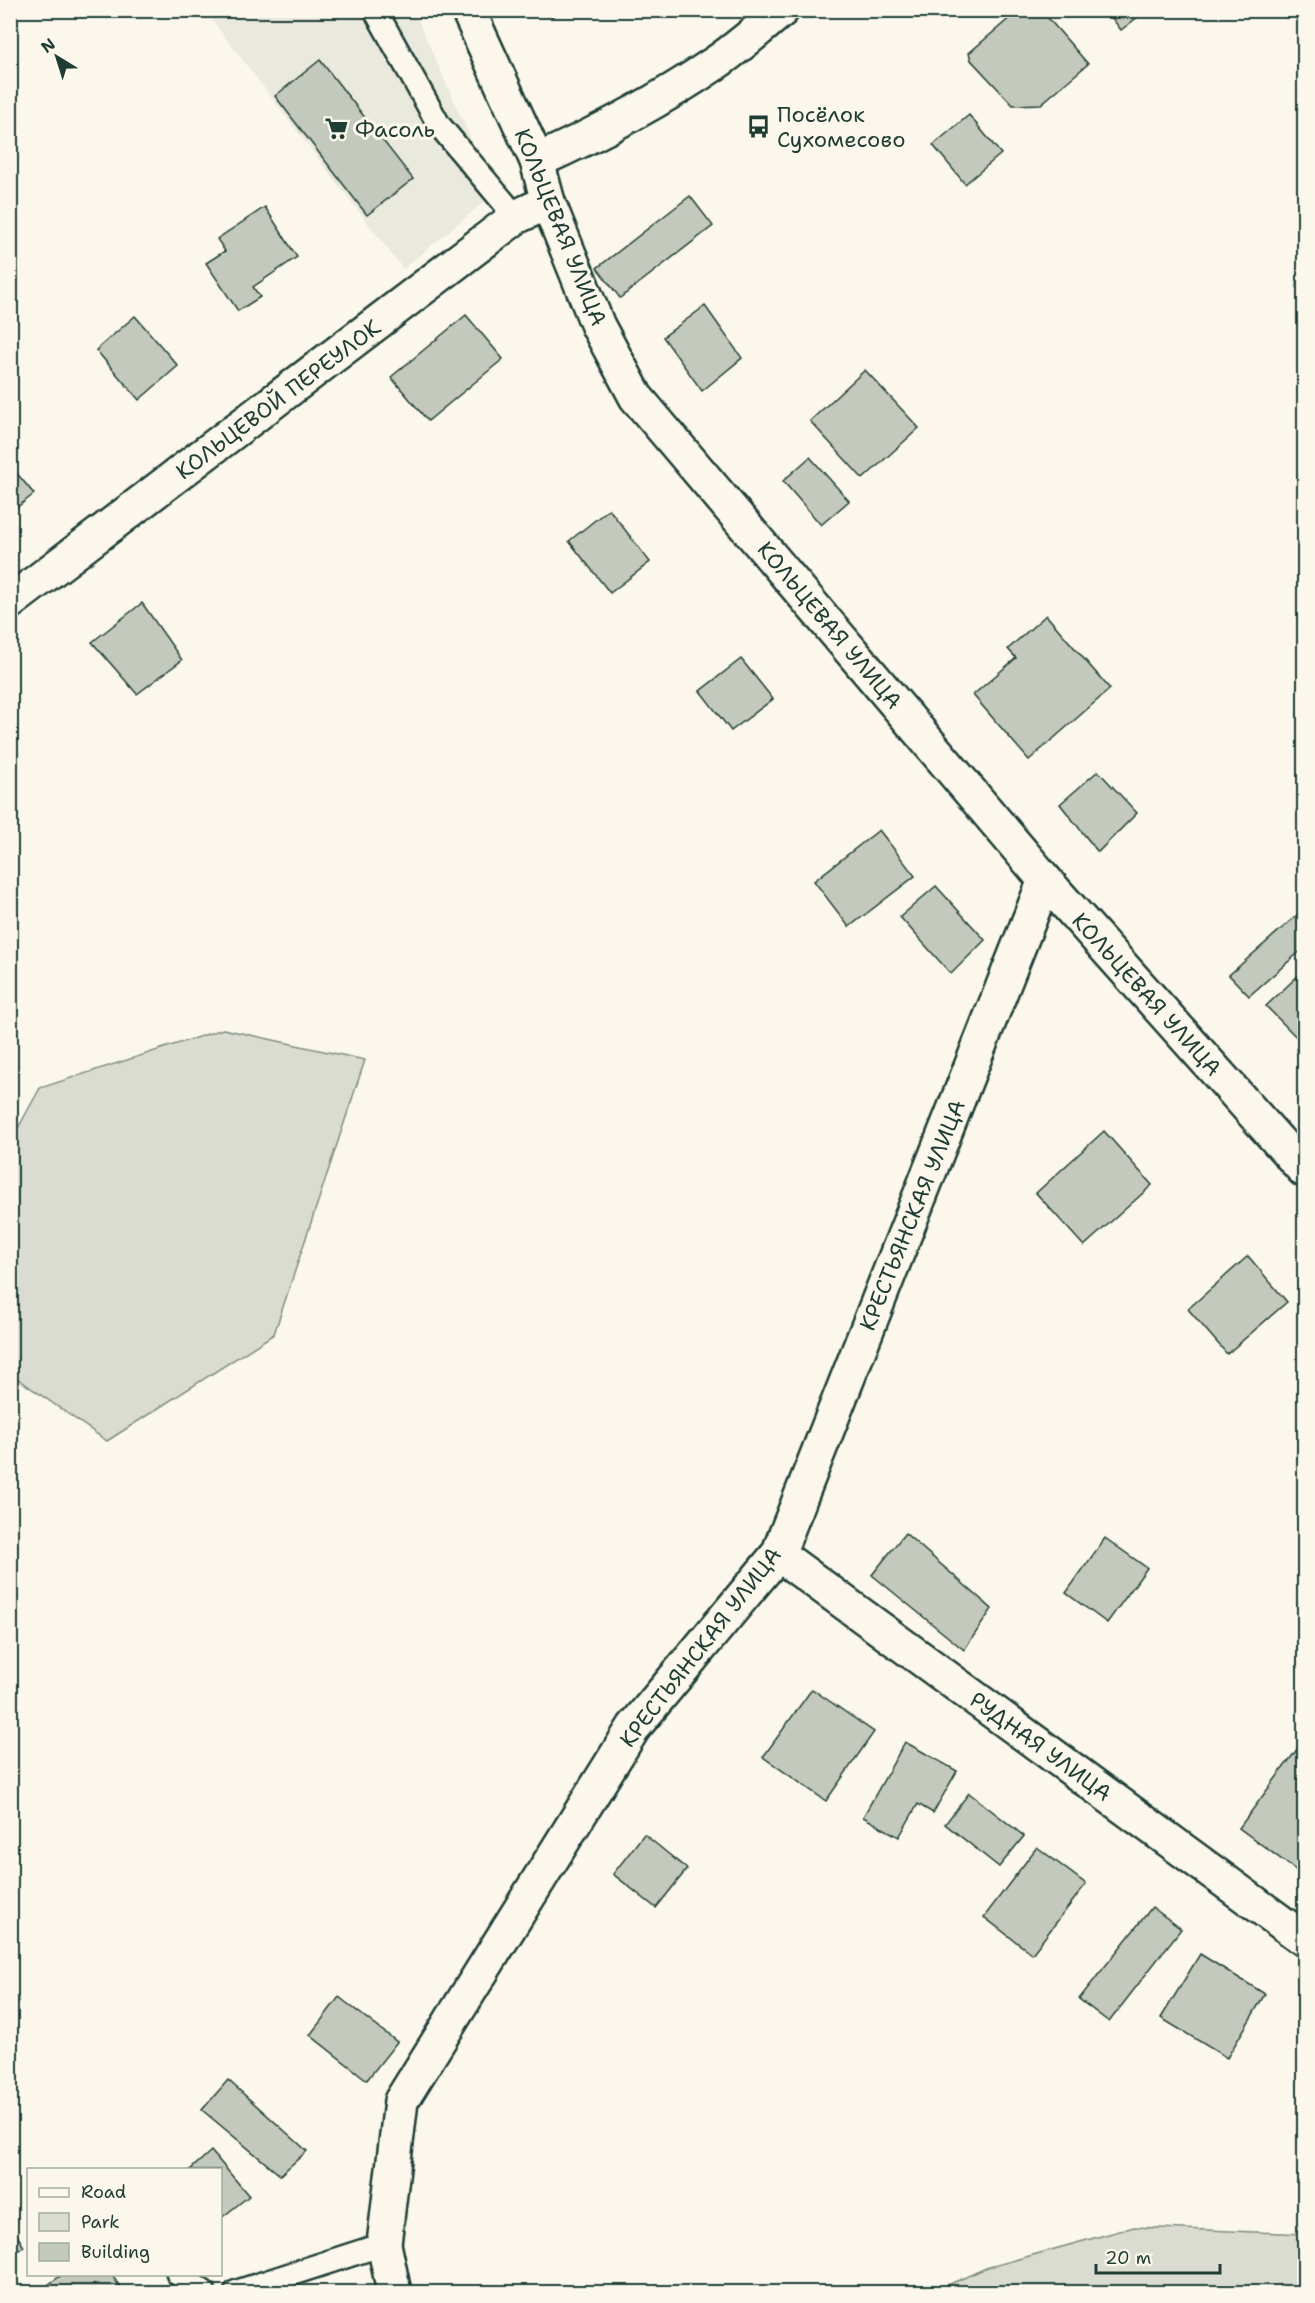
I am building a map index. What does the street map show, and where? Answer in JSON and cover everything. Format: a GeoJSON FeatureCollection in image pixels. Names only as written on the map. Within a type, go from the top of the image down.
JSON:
{"type":"FeatureCollection","features":[{"type":"Feature","properties":{"kind":"street","name":"КОЛЬЦЕВАЯ УЛИЦА"},"geometry":{"type":"LineString","coordinates":[[468,10],[537,161],[548,202],[598,326],[636,397],[1045,880],[1305,1170]]}},
{"type":"Feature","properties":{"kind":"street"},"geometry":{"type":"LineString","coordinates":[[537,161],[594,135],[644,108],[715,63],[782,10]]}},
{"type":"Feature","properties":{"kind":"street","name":"КОЛЬЦЕВОЙ ПЕРЕУЛОК"},"geometry":{"type":"LineString","coordinates":[[10,602],[516,217],[548,202]]}},
{"type":"Feature","properties":{"kind":"street","name":"КРЕСТЬЯНСКАЯ УЛИЦА"},"geometry":{"type":"LineString","coordinates":[[394,2292],[384,2244],[401,2101],[634,1726],[778,1554],[1045,880]]}},
{"type":"Feature","properties":{"kind":"street","name":"РУДНАЯ УЛИЦА"},"geometry":{"type":"LineString","coordinates":[[778,1554],[1305,1939]]}},
{"type":"Feature","properties":{"kind":"lane"},"geometry":{"type":"LineString","coordinates":[[375,10],[438,125],[516,217]]}},
{"type":"Feature","properties":{"kind":"lane"},"geometry":{"type":"LineString","coordinates":[[236,2292],[384,2244]]}},
{"type":"Feature","properties":{"kind":"lane"},"geometry":{"type":"LineString","coordinates":[[181,2276],[204,2292]]}},
{"type":"Feature","properties":{"kind":"shaded area"},"geometry":{"type":"Polygon","coordinates":[[[205,11],[414,11],[495,193],[403,269],[205,11]]]}},
{"type":"Feature","properties":{"kind":"green space"},"geometry":{"type":"Polygon","coordinates":[[[223,1029],[365,1060],[274,1334],[107,1441],[11,1374],[11,1141],[40,1088],[223,1029]]]}},
{"type":"Feature","properties":{"kind":"green space"},"geometry":{"type":"Polygon","coordinates":[[[1134,2227],[1304,2234],[1304,2292],[932,2292],[986,2268],[1134,2227]]]}},
{"type":"Feature","properties":{"kind":"building"},"geometry":{"type":"Polygon","coordinates":[[[548,10],[560,10],[552,17],[548,10]]]}},
{"type":"Feature","properties":{"kind":"building"},"geometry":{"type":"Polygon","coordinates":[[[1019,10],[1041,10],[1088,64],[1041,104],[1013,105],[971,60],[969,53],[1019,10]]]}},
{"type":"Feature","properties":{"kind":"building"},"geometry":{"type":"Polygon","coordinates":[[[1106,10],[1147,10],[1121,30],[1106,10]]]}},
{"type":"Feature","properties":{"kind":"building"},"geometry":{"type":"Polygon","coordinates":[[[320,60],[413,179],[367,215],[275,96],[320,60]]]}},
{"type":"Feature","properties":{"kind":"building"},"geometry":{"type":"Polygon","coordinates":[[[969,115],[1001,154],[965,184],[933,145],[969,115]]]}},
{"type":"Feature","properties":{"kind":"building"},"geometry":{"type":"Polygon","coordinates":[[[690,196],[713,226],[620,298],[597,268],[690,196]]]}},
{"type":"Feature","properties":{"kind":"building"},"geometry":{"type":"Polygon","coordinates":[[[265,207],[297,257],[253,287],[260,297],[238,311],[206,263],[225,251],[217,239],[265,207]]]}},
{"type":"Feature","properties":{"kind":"building"},"geometry":{"type":"Polygon","coordinates":[[[705,306],[742,358],[702,391],[663,337],[705,306]]]}},
{"type":"Feature","properties":{"kind":"building"},"geometry":{"type":"Polygon","coordinates":[[[466,315],[503,359],[428,421],[391,377],[466,315]]]}},
{"type":"Feature","properties":{"kind":"building"},"geometry":{"type":"Polygon","coordinates":[[[135,316],[178,366],[139,400],[96,350],[135,316]]]}},
{"type":"Feature","properties":{"kind":"building"},"geometry":{"type":"Polygon","coordinates":[[[865,370],[919,428],[863,479],[810,421],[865,370]]]}},
{"type":"Feature","properties":{"kind":"building"},"geometry":{"type":"Polygon","coordinates":[[[810,457],[849,501],[821,525],[783,481],[810,457]]]}},
{"type":"Feature","properties":{"kind":"building"},"geometry":{"type":"Polygon","coordinates":[[[10,465],[34,494],[10,513],[10,465]]]}},
{"type":"Feature","properties":{"kind":"building"},"geometry":{"type":"Polygon","coordinates":[[[609,509],[650,562],[610,593],[569,541],[609,509]]]}},
{"type":"Feature","properties":{"kind":"building"},"geometry":{"type":"Polygon","coordinates":[[[142,603],[182,660],[137,694],[92,642],[142,603]]]}},
{"type":"Feature","properties":{"kind":"building"},"geometry":{"type":"Polygon","coordinates":[[[1046,615],[1110,689],[1029,760],[973,695],[1016,658],[1008,649],[1046,615]]]}},
{"type":"Feature","properties":{"kind":"building"},"geometry":{"type":"Polygon","coordinates":[[[741,659],[773,699],[731,731],[700,691],[741,659]]]}},
{"type":"Feature","properties":{"kind":"building"},"geometry":{"type":"Polygon","coordinates":[[[1098,771],[1137,813],[1098,852],[1060,804],[1098,771]]]}},
{"type":"Feature","properties":{"kind":"building"},"geometry":{"type":"Polygon","coordinates":[[[879,830],[915,876],[849,927],[814,881],[879,830]]]}},
{"type":"Feature","properties":{"kind":"building"},"geometry":{"type":"Polygon","coordinates":[[[936,886],[985,940],[951,974],[900,917],[936,886]]]}},
{"type":"Feature","properties":{"kind":"building"},"geometry":{"type":"Polygon","coordinates":[[[1304,909],[1304,948],[1249,996],[1229,975],[1304,909]]]}},
{"type":"Feature","properties":{"kind":"building"},"geometry":{"type":"Polygon","coordinates":[[[1302,972],[1304,974],[1303,1044],[1266,1006],[1302,972]]]}},
{"type":"Feature","properties":{"kind":"building"},"geometry":{"type":"Polygon","coordinates":[[[1104,1131],[1152,1185],[1084,1246],[1036,1193],[1104,1131]]]}},
{"type":"Feature","properties":{"kind":"building"},"geometry":{"type":"Polygon","coordinates":[[[1248,1256],[1287,1302],[1227,1354],[1188,1309],[1248,1256]]]}},
{"type":"Feature","properties":{"kind":"building"},"geometry":{"type":"Polygon","coordinates":[[[905,1533],[992,1609],[964,1650],[872,1575],[905,1533]]]}},
{"type":"Feature","properties":{"kind":"building"},"geometry":{"type":"Polygon","coordinates":[[[1105,1538],[1147,1568],[1107,1623],[1066,1593],[1105,1538]]]}},
{"type":"Feature","properties":{"kind":"building"},"geometry":{"type":"Polygon","coordinates":[[[812,1689],[874,1732],[826,1801],[763,1757],[812,1689]]]}},
{"type":"Feature","properties":{"kind":"building"},"geometry":{"type":"Polygon","coordinates":[[[905,1742],[957,1771],[933,1813],[918,1804],[899,1837],[863,1817],[905,1742]]]}},
{"type":"Feature","properties":{"kind":"building"},"geometry":{"type":"Polygon","coordinates":[[[1301,1744],[1304,1747],[1304,1861],[1297,1871],[1239,1828],[1301,1744]]]}},
{"type":"Feature","properties":{"kind":"building"},"geometry":{"type":"Polygon","coordinates":[[[969,1793],[1024,1836],[999,1867],[945,1824],[969,1793]]]}},
{"type":"Feature","properties":{"kind":"building"},"geometry":{"type":"Polygon","coordinates":[[[644,1834],[687,1869],[656,1908],[613,1874],[644,1834]]]}},
{"type":"Feature","properties":{"kind":"building"},"geometry":{"type":"Polygon","coordinates":[[[1037,1847],[1086,1884],[1032,1954],[984,1917],[1037,1847]]]}},
{"type":"Feature","properties":{"kind":"building"},"geometry":{"type":"Polygon","coordinates":[[[1152,1907],[1181,1929],[1109,2022],[1079,1999],[1152,1907]]]}},
{"type":"Feature","properties":{"kind":"building"},"geometry":{"type":"Polygon","coordinates":[[[1200,1954],[1265,1994],[1227,2058],[1161,2018],[1200,1954]]]}},
{"type":"Feature","properties":{"kind":"building"},"geometry":{"type":"Polygon","coordinates":[[[339,1997],[397,2042],[367,2080],[310,2035],[339,1997]]]}},
{"type":"Feature","properties":{"kind":"building"},"geometry":{"type":"Polygon","coordinates":[[[228,2080],[307,2151],[280,2175],[202,2110],[228,2080]]]}},
{"type":"Feature","properties":{"kind":"building"},"geometry":{"type":"Polygon","coordinates":[[[211,2151],[249,2196],[222,2217],[222,2168],[192,2168],[211,2151]]]}},
{"type":"Feature","properties":{"kind":"building"},"geometry":{"type":"Polygon","coordinates":[[[10,2223],[24,2247],[10,2255],[10,2223]]]}},
{"type":"Feature","properties":{"kind":"building"},"geometry":{"type":"Polygon","coordinates":[[[60,2276],[112,2276],[124,2292],[38,2292],[60,2276]]]}},
{"type":"Feature","properties":{"kind":"place","name":"Посёлок Сухомесово"},"geometry":{"type":"Point","coordinates":[759,127]}},
{"type":"Feature","properties":{"kind":"place","name":"Фасоль"},"geometry":{"type":"Point","coordinates":[337,129]}}]}
